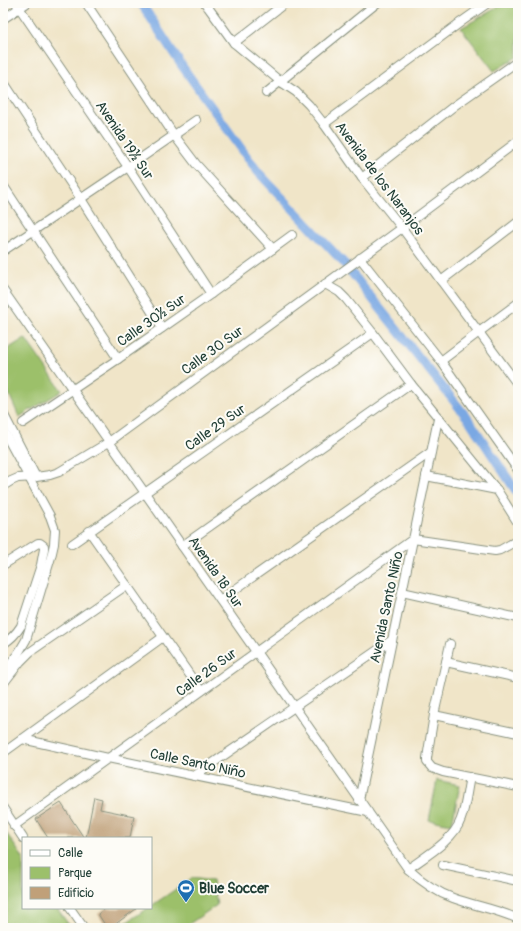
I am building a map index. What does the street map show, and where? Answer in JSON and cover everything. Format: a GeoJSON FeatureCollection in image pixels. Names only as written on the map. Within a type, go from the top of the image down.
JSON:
{"type":"FeatureCollection","features":[{"type":"Feature","properties":{"kind":"street"},"geometry":{"type":"LineString","coordinates":[[3,19],[18,5],[27,3]]}},
{"type":"Feature","properties":{"kind":"street"},"geometry":{"type":"LineString","coordinates":[[86,3],[174,135],[196,164],[273,249]]}},
{"type":"Feature","properties":{"kind":"street","name":"Avenida de los Naranjos"},"geometry":{"type":"LineString","coordinates":[[206,3],[234,43],[300,96],[309,105],[518,385]]}},
{"type":"Feature","properties":{"kind":"street"},"geometry":{"type":"LineString","coordinates":[[234,43],[285,3]]}},
{"type":"Feature","properties":{"kind":"street"},"geometry":{"type":"LineString","coordinates":[[266,93],[377,3]]}},
{"type":"Feature","properties":{"kind":"street"},"geometry":{"type":"LineString","coordinates":[[324,124],[488,3]]}},
{"type":"Feature","properties":{"kind":"street","name":"Avenida 19½ Sur"},"geometry":{"type":"LineString","coordinates":[[18,5],[128,167],[211,294]]}},
{"type":"Feature","properties":{"kind":"street"},"geometry":{"type":"LineString","coordinates":[[362,178],[454,106],[518,62]]}},
{"type":"Feature","properties":{"kind":"street"},"geometry":{"type":"LineString","coordinates":[[3,81],[81,199],[162,328]]}},
{"type":"Feature","properties":{"kind":"street"},"geometry":{"type":"LineString","coordinates":[[3,250],[81,199],[196,120]]}},
{"type":"Feature","properties":{"kind":"street","name":"Calle 30 Sur"},"geometry":{"type":"LineString","coordinates":[[3,486],[18,478],[50,475],[59,472],[109,442],[402,228],[518,141]]}},
{"type":"Feature","properties":{"kind":"street"},"geometry":{"type":"LineString","coordinates":[[3,185],[118,359]]}},
{"type":"Feature","properties":{"kind":"street"},"geometry":{"type":"LineString","coordinates":[[441,281],[518,222]]}},
{"type":"Feature","properties":{"kind":"street","name":"Calle 30½ Sur"},"geometry":{"type":"LineString","coordinates":[[23,424],[211,294],[292,235]]}},
{"type":"Feature","properties":{"kind":"street"},"geometry":{"type":"LineString","coordinates":[[357,261],[441,361],[518,470]]}},
{"type":"Feature","properties":{"kind":"street"},"geometry":{"type":"LineString","coordinates":[[325,284],[339,292],[346,299],[438,419],[497,490],[518,523]]}},
{"type":"Feature","properties":{"kind":"street","name":"Avenida 18 Sur"},"geometry":{"type":"LineString","coordinates":[[3,290],[408,869],[421,881],[441,893],[453,898],[497,910],[518,920]]}},
{"type":"Feature","properties":{"kind":"street"},"geometry":{"type":"LineString","coordinates":[[441,361],[518,303]]}},
{"type":"Feature","properties":{"kind":"street","name":"Calle 29 Sur"},"geometry":{"type":"LineString","coordinates":[[72,544],[144,492],[373,333]]}},
{"type":"Feature","properties":{"kind":"street"},"geometry":{"type":"LineString","coordinates":[[182,546],[411,384]]}},
{"type":"Feature","properties":{"kind":"street"},"geometry":{"type":"LineString","coordinates":[[3,413],[33,477],[55,530],[51,557],[26,640],[3,673]]}},
{"type":"Feature","properties":{"kind":"street","name":"Avenida Santo Niño"},"geometry":{"type":"LineString","coordinates":[[359,800],[438,419]]}},
{"type":"Feature","properties":{"kind":"street"},"geometry":{"type":"LineString","coordinates":[[3,430],[33,477]]}},
{"type":"Feature","properties":{"kind":"street"},"geometry":{"type":"LineString","coordinates":[[220,600],[431,452]]}},
{"type":"Feature","properties":{"kind":"street"},"geometry":{"type":"LineString","coordinates":[[426,476],[497,490]]}},
{"type":"Feature","properties":{"kind":"street"},"geometry":{"type":"LineString","coordinates":[[89,531],[201,691]]}},
{"type":"Feature","properties":{"kind":"street"},"geometry":{"type":"LineString","coordinates":[[413,539],[495,551],[500,550],[518,540]]}},
{"type":"Feature","properties":{"kind":"street","name":"Calle 26 Sur"},"geometry":{"type":"LineString","coordinates":[[14,826],[413,539]]}},
{"type":"Feature","properties":{"kind":"street"},"geometry":{"type":"LineString","coordinates":[[3,565],[38,543],[44,546],[41,565],[20,626],[17,633],[3,644]]}},
{"type":"Feature","properties":{"kind":"street"},"geometry":{"type":"LineString","coordinates":[[3,684],[30,652],[127,585]]}},
{"type":"Feature","properties":{"kind":"street"},"geometry":{"type":"LineString","coordinates":[[402,592],[518,618]]}},
{"type":"Feature","properties":{"kind":"street"},"geometry":{"type":"LineString","coordinates":[[3,753],[163,637]]}},
{"type":"Feature","properties":{"kind":"street"},"geometry":{"type":"LineString","coordinates":[[194,776],[392,640]]}},
{"type":"Feature","properties":{"kind":"street"},"geometry":{"type":"LineString","coordinates":[[450,644],[434,715],[427,758],[428,762],[432,768],[443,772],[470,776],[518,787]]}},
{"type":"Feature","properties":{"kind":"street"},"geometry":{"type":"LineString","coordinates":[[446,662],[518,678]]}},
{"type":"Feature","properties":{"kind":"street"},"geometry":{"type":"LineString","coordinates":[[434,715],[518,733]]}},
{"type":"Feature","properties":{"kind":"street","name":"Calle Santo Niño"},"geometry":{"type":"LineString","coordinates":[[22,739],[368,812]]}},
{"type":"Feature","properties":{"kind":"street"},"geometry":{"type":"LineString","coordinates":[[408,869],[447,840],[455,831],[461,818],[470,776]]}},
{"type":"Feature","properties":{"kind":"street"},"geometry":{"type":"LineString","coordinates":[[3,808],[22,837]]}},
{"type":"Feature","properties":{"kind":"street"},"geometry":{"type":"LineString","coordinates":[[443,865],[518,881]]}},
{"type":"Feature","properties":{"kind":"street"},"geometry":{"type":"LineString","coordinates":[[71,909],[84,928]]}},
{"type":"Feature","properties":{"kind":"green space"},"geometry":{"type":"Polygon","coordinates":[[[505,3],[518,3],[518,57],[494,71],[461,28],[505,3]]]}},
{"type":"Feature","properties":{"kind":"green space"},"geometry":{"type":"Polygon","coordinates":[[[25,338],[62,391],[19,417],[3,380],[3,352],[25,338]]]}},
{"type":"Feature","properties":{"kind":"green space"},"geometry":{"type":"Polygon","coordinates":[[[437,780],[460,785],[452,824],[429,820],[437,780]]]}},
{"type":"Feature","properties":{"kind":"green space"},"geometry":{"type":"Polygon","coordinates":[[[3,828],[22,856],[22,909],[58,909],[71,928],[3,928],[3,828]]]}},
{"type":"Feature","properties":{"kind":"green space","name":"Blue Soccer"},"geometry":{"type":"Polygon","coordinates":[[[192,878],[213,881],[217,905],[183,928],[118,928],[146,909],[152,909],[152,905],[192,878]]]}},
{"type":"Feature","properties":{"kind":"building"},"geometry":{"type":"Polygon","coordinates":[[[94,797],[102,799],[100,809],[134,816],[130,837],[86,837],[94,797]]]}},
{"type":"Feature","properties":{"kind":"building"},"geometry":{"type":"Polygon","coordinates":[[[61,803],[83,837],[47,837],[36,819],[61,803]]]}},
{"type":"Feature","properties":{"kind":"building"},"geometry":{"type":"Polygon","coordinates":[[[105,909],[136,909],[110,928],[107,928],[98,914],[105,909]]]}},
{"type":"Feature","properties":{"kind":"waterway"},"geometry":{"type":"LineString","coordinates":[[141,3],[182,66],[258,172],[343,262],[469,420],[518,494]]}},
{"type":"Feature","properties":{"kind":"place","name":"Blue Soccer"},"geometry":{"type":"Point","coordinates":[186,903]}}]}
